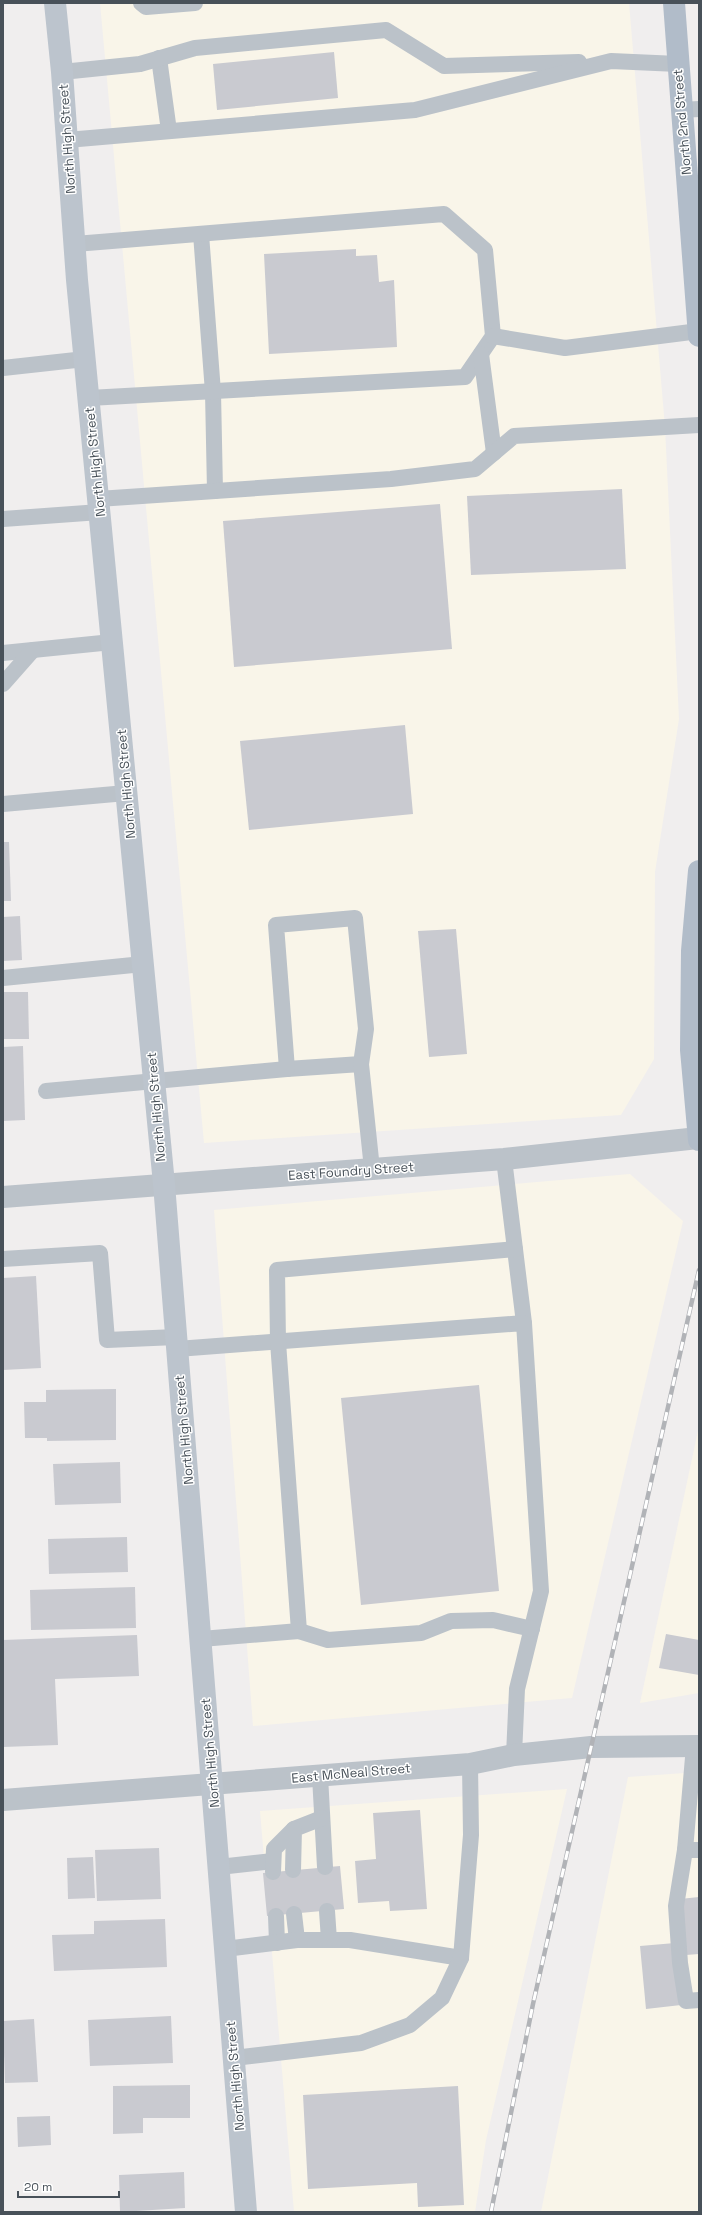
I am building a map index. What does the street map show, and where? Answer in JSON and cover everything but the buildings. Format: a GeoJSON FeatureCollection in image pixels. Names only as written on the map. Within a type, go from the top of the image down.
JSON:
{"type":"FeatureCollection","features":[{"type":"Feature","properties":{"kind":"main road","name":"North 2nd Street"},"geometry":{"type":"LineString","coordinates":[[674,3],[678,64],[690,110],[699,336]]}},
{"type":"Feature","properties":{"kind":"main road"},"geometry":{"type":"LineString","coordinates":[[699,871],[692,951],[691,1050],[699,1138]]}},
{"type":"Feature","properties":{"kind":"street","name":"North High Street"},"geometry":{"type":"LineString","coordinates":[[54,3],[62,72],[85,359],[164,1184],[246,2212]]}},
{"type":"Feature","properties":{"kind":"street","name":"East Foundry Street"},"geometry":{"type":"LineString","coordinates":[[3,1197],[504,1159],[699,1138]]}},
{"type":"Feature","properties":{"kind":"street","name":"East McNeal Street"},"geometry":{"type":"LineString","coordinates":[[3,1800],[470,1764],[514,1756],[591,1747],[697,1746]]}},
{"type":"Feature","properties":{"kind":"lane"},"geometry":{"type":"LineString","coordinates":[[141,3],[146,7],[195,3]]}},
{"type":"Feature","properties":{"kind":"lane"},"geometry":{"type":"LineString","coordinates":[[62,72],[140,64],[195,48],[386,30],[444,66],[611,61],[678,64]]}},
{"type":"Feature","properties":{"kind":"lane"},"geometry":{"type":"LineString","coordinates":[[159,58],[168,131]]}},
{"type":"Feature","properties":{"kind":"lane"},"geometry":{"type":"LineString","coordinates":[[67,140],[415,110],[611,61]]}},
{"type":"Feature","properties":{"kind":"lane"},"geometry":{"type":"LineString","coordinates":[[75,244],[444,214],[485,250],[493,336],[465,377],[89,398]]}},
{"type":"Feature","properties":{"kind":"lane"},"geometry":{"type":"LineString","coordinates":[[201,234],[213,392],[215,491]]}},
{"type":"Feature","properties":{"kind":"lane"},"geometry":{"type":"LineString","coordinates":[[493,336],[565,348],[699,331]]}},
{"type":"Feature","properties":{"kind":"lane"},"geometry":{"type":"LineString","coordinates":[[481,354],[494,453]]}},
{"type":"Feature","properties":{"kind":"lane"},"geometry":{"type":"LineString","coordinates":[[3,368],[85,359]]}},
{"type":"Feature","properties":{"kind":"lane"},"geometry":{"type":"LineString","coordinates":[[3,519],[215,491],[391,479],[475,469],[514,436],[699,425]]}},
{"type":"Feature","properties":{"kind":"lane"},"geometry":{"type":"LineString","coordinates":[[3,653],[112,642]]}},
{"type":"Feature","properties":{"kind":"lane"},"geometry":{"type":"LineString","coordinates":[[3,684],[33,650]]}},
{"type":"Feature","properties":{"kind":"lane"},"geometry":{"type":"LineString","coordinates":[[3,804],[126,793]]}},
{"type":"Feature","properties":{"kind":"lane"},"geometry":{"type":"LineString","coordinates":[[287,1069],[276,925],[355,918],[366,1029],[361,1064],[372,1169]]}},
{"type":"Feature","properties":{"kind":"lane"},"geometry":{"type":"LineString","coordinates":[[3,978],[143,964]]}},
{"type":"Feature","properties":{"kind":"lane"},"geometry":{"type":"LineString","coordinates":[[46,1091],[287,1069],[361,1064]]}},
{"type":"Feature","properties":{"kind":"lane"},"geometry":{"type":"LineString","coordinates":[[504,1159],[524,1323],[541,1591],[517,1689],[514,1756]]}},
{"type":"Feature","properties":{"kind":"lane"},"geometry":{"type":"LineString","coordinates":[[299,1631],[278,1342],[277,1270],[515,1249]]}},
{"type":"Feature","properties":{"kind":"lane"},"geometry":{"type":"LineString","coordinates":[[3,1259],[100,1253],[106,1340],[177,1343],[278,1342],[524,1323]]}},
{"type":"Feature","properties":{"kind":"lane"},"geometry":{"type":"LineString","coordinates":[[201,1639],[299,1631],[328,1640],[421,1633],[451,1621],[493,1620],[532,1629]]}},
{"type":"Feature","properties":{"kind":"lane"},"geometry":{"type":"LineString","coordinates":[[697,1746],[692,1850],[676,1906],[680,1963],[686,2001],[699,2000]]}},
{"type":"Feature","properties":{"kind":"lane"},"geometry":{"type":"LineString","coordinates":[[234,2058],[361,2043],[410,2025],[442,1998],[461,1958],[471,1835],[470,1764]]}},
{"type":"Feature","properties":{"kind":"lane"},"geometry":{"type":"LineString","coordinates":[[320,1776],[324,1867]]}},
{"type":"Feature","properties":{"kind":"lane"},"geometry":{"type":"LineString","coordinates":[[219,1867],[273,1867],[274,1849],[294,1829],[322,1818]]}},
{"type":"Feature","properties":{"kind":"lane"},"geometry":{"type":"LineString","coordinates":[[293,1870],[294,1829]]}},
{"type":"Feature","properties":{"kind":"lane"},"geometry":{"type":"LineString","coordinates":[[327,1911],[329,1940]]}},
{"type":"Feature","properties":{"kind":"lane"},"geometry":{"type":"LineString","coordinates":[[294,1914],[297,1940]]}},
{"type":"Feature","properties":{"kind":"lane"},"geometry":{"type":"LineString","coordinates":[[276,1916],[277,1943]]}},
{"type":"Feature","properties":{"kind":"lane"},"geometry":{"type":"LineString","coordinates":[[225,1949],[297,1940],[350,1940],[461,1958]]}},
{"type":"Feature","properties":{"kind":"shaded area"},"geometry":{"type":"Polygon","coordinates":[[[100,3],[629,3],[665,427],[679,719],[655,872],[654,1059],[621,1115],[204,1143],[100,3]]]}},
{"type":"Feature","properties":{"kind":"shaded area"},"geometry":{"type":"Polygon","coordinates":[[[630,1174],[683,1221],[572,1698],[253,1726],[214,1210],[630,1174]]]}},
{"type":"Feature","properties":{"kind":"shaded area"},"geometry":{"type":"Polygon","coordinates":[[[699,1426],[699,1693],[640,1703],[699,1426]]]}},
{"type":"Feature","properties":{"kind":"shaded area"},"geometry":{"type":"Polygon","coordinates":[[[699,1772],[699,2212],[541,2212],[628,1777],[699,1772]]]}},
{"type":"Feature","properties":{"kind":"shaded area"},"geometry":{"type":"Polygon","coordinates":[[[567,1789],[486,2140],[475,2212],[294,2212],[260,1811],[567,1789]]]}},
{"type":"Feature","properties":{"kind":"railway"},"geometry":{"type":"LineString","coordinates":[[491,2212],[533,2004],[699,1270]]}}]}
